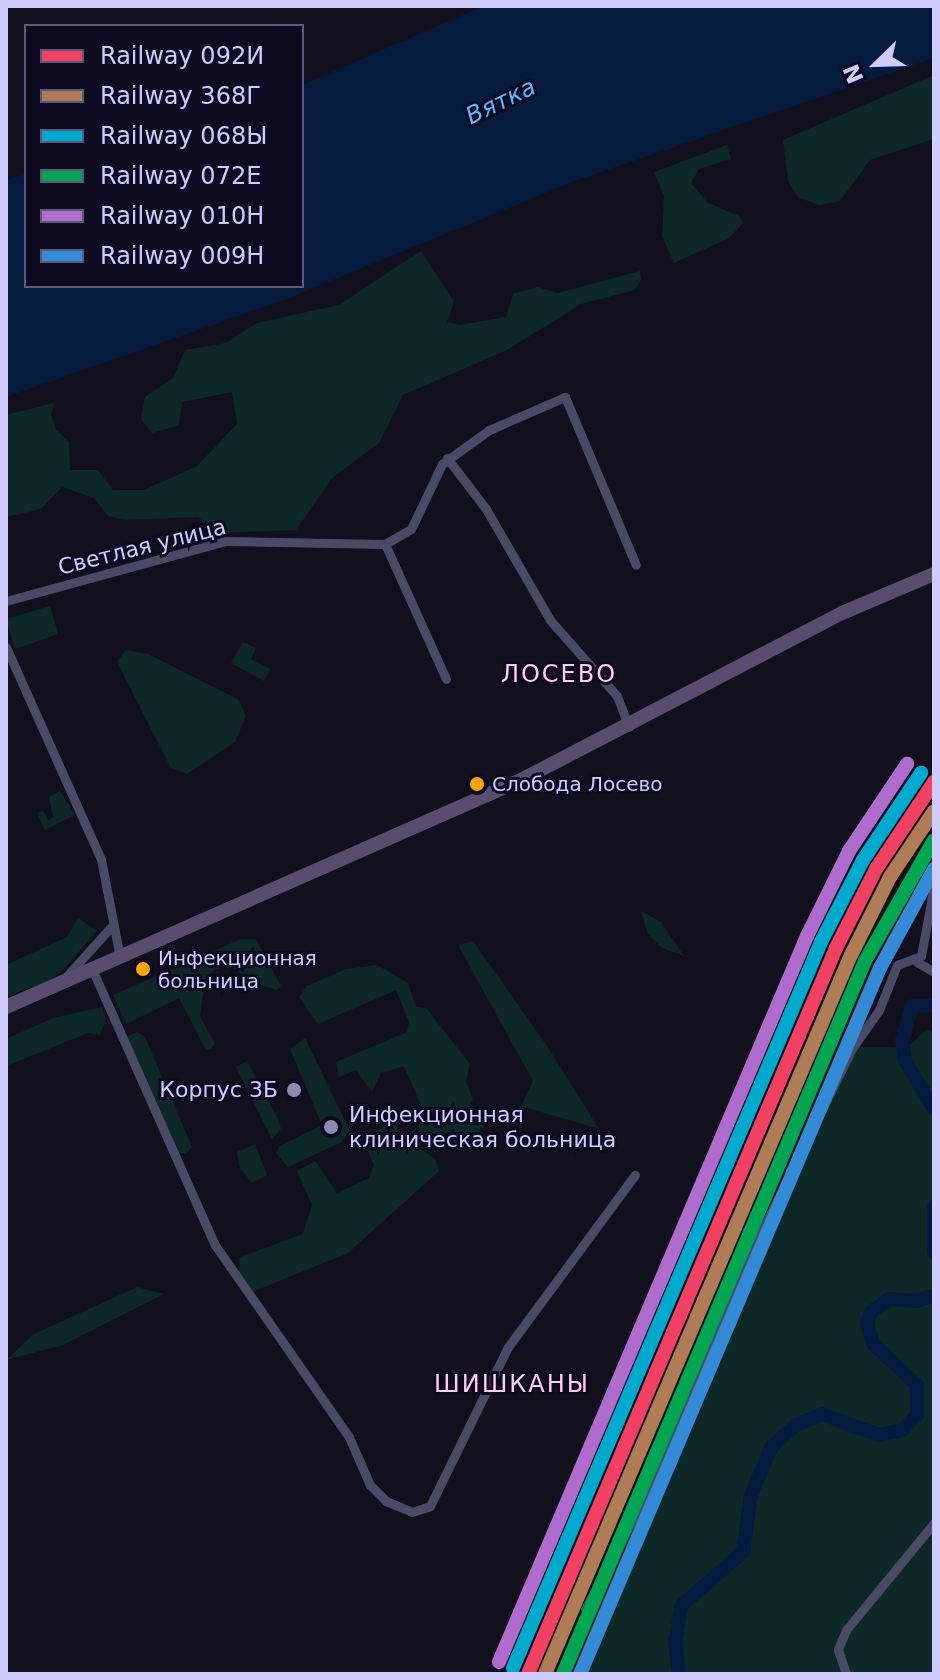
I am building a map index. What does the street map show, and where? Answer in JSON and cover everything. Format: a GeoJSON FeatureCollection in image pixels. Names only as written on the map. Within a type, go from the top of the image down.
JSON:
{"type":"FeatureCollection","features":[{"type":"Feature","properties":{"kind":"main road"},"geometry":{"type":"LineString","coordinates":[[6,1007],[156,944],[629,727],[842,613],[934,574]]}},
{"type":"Feature","properties":{"kind":"street"},"geometry":{"type":"LineString","coordinates":[[446,679],[385,544],[411,529],[447,458],[489,430],[565,397],[636,565]]}},
{"type":"Feature","properties":{"kind":"street"},"geometry":{"type":"LineString","coordinates":[[447,458],[486,509],[550,620],[617,696],[629,727]]}},
{"type":"Feature","properties":{"kind":"street","name":"Светлая улица"},"geometry":{"type":"LineString","coordinates":[[6,601],[226,541],[385,544]]}},
{"type":"Feature","properties":{"kind":"street"},"geometry":{"type":"LineString","coordinates":[[6,647],[101,859],[111,927],[120,958]]}},
{"type":"Feature","properties":{"kind":"street"},"geometry":{"type":"LineString","coordinates":[[917,962],[934,886]]}},
{"type":"Feature","properties":{"kind":"street"},"geometry":{"type":"LineString","coordinates":[[62,982],[111,927]]}},
{"type":"Feature","properties":{"kind":"street"},"geometry":{"type":"LineString","coordinates":[[585,1609],[643,1501],[752,1251],[853,1047],[879,1010],[897,965],[917,962],[934,972]]}},
{"type":"Feature","properties":{"kind":"street"},"geometry":{"type":"LineString","coordinates":[[92,969],[215,1245],[349,1437],[370,1485],[386,1501],[412,1512],[430,1506],[508,1347],[635,1175]]}},
{"type":"Feature","properties":{"kind":"street"},"geometry":{"type":"LineString","coordinates":[[846,1674],[838,1649],[846,1630],[934,1523]]}},
{"type":"Feature","properties":{"kind":"green space"},"geometry":{"type":"Polygon","coordinates":[[[934,75],[934,139],[870,160],[840,201],[819,205],[798,197],[788,181],[783,140],[934,75]]]}},
{"type":"Feature","properties":{"kind":"green space"},"geometry":{"type":"Polygon","coordinates":[[[727,145],[731,159],[699,169],[691,183],[708,203],[739,216],[743,223],[729,238],[674,263],[662,236],[664,196],[654,172],[727,145]]]}},
{"type":"Feature","properties":{"kind":"green space"},"geometry":{"type":"Polygon","coordinates":[[[421,251],[454,302],[447,322],[460,325],[506,317],[513,294],[537,287],[558,293],[640,271],[641,280],[635,290],[581,304],[507,350],[403,395],[379,443],[332,478],[296,530],[218,533],[198,517],[125,520],[108,516],[94,498],[62,487],[41,509],[6,517],[6,415],[54,403],[51,415],[56,430],[69,442],[70,470],[98,470],[113,490],[144,490],[197,466],[237,424],[232,392],[182,402],[179,425],[152,433],[141,419],[145,397],[173,378],[185,350],[226,343],[257,323],[339,305],[421,251]]]}},
{"type":"Feature","properties":{"kind":"green space"},"geometry":{"type":"Polygon","coordinates":[[[50,606],[58,634],[15,649],[6,619],[50,606]]]}},
{"type":"Feature","properties":{"kind":"green space"},"geometry":{"type":"Polygon","coordinates":[[[243,642],[256,648],[251,659],[270,669],[264,681],[231,663],[243,642]]]}},
{"type":"Feature","properties":{"kind":"green space"},"geometry":{"type":"Polygon","coordinates":[[[126,650],[148,654],[239,700],[246,716],[235,742],[187,774],[171,768],[117,662],[126,650]]]}},
{"type":"Feature","properties":{"kind":"green space"},"geometry":{"type":"Polygon","coordinates":[[[60,791],[75,815],[45,830],[37,813],[43,811],[48,820],[53,817],[49,797],[60,791]]]}},
{"type":"Feature","properties":{"kind":"green space"},"geometry":{"type":"Polygon","coordinates":[[[641,911],[661,922],[684,956],[662,948],[648,934],[641,911]]]}},
{"type":"Feature","properties":{"kind":"green space"},"geometry":{"type":"Polygon","coordinates":[[[78,918],[97,931],[64,969],[48,982],[6,996],[6,965],[67,937],[78,918]]]}},
{"type":"Feature","properties":{"kind":"green space"},"geometry":{"type":"Polygon","coordinates":[[[241,939],[256,939],[281,986],[277,990],[251,982],[230,965],[214,970],[205,980],[200,1016],[215,1044],[211,1049],[206,1050],[179,998],[126,1024],[113,995],[241,939]]]}},
{"type":"Feature","properties":{"kind":"green space"},"geometry":{"type":"Polygon","coordinates":[[[473,941],[547,1046],[599,1129],[521,1106],[533,1081],[458,945],[473,941]]]}},
{"type":"Feature","properties":{"kind":"green space"},"geometry":{"type":"Polygon","coordinates":[[[377,965],[408,983],[416,1007],[426,1008],[470,1064],[466,1082],[473,1099],[469,1108],[480,1109],[487,1124],[462,1148],[454,1129],[418,1147],[435,1159],[439,1171],[348,1253],[252,1292],[239,1276],[240,1257],[303,1234],[312,1205],[297,1171],[315,1161],[337,1193],[369,1178],[374,1165],[362,1137],[382,1128],[384,1108],[404,1138],[427,1119],[404,1066],[381,1073],[372,1092],[356,1070],[339,1077],[336,1062],[407,1032],[409,1022],[396,990],[318,1024],[299,997],[307,986],[346,969],[377,965]]]}},
{"type":"Feature","properties":{"kind":"green space"},"geometry":{"type":"Polygon","coordinates":[[[102,1007],[106,1019],[100,1035],[88,1033],[6,1066],[6,1039],[53,1018],[102,1007]]]}},
{"type":"Feature","properties":{"kind":"green space"},"geometry":{"type":"Polygon","coordinates":[[[927,1029],[934,1032],[934,1674],[582,1674],[587,1664],[584,1622],[711,1361],[750,1262],[858,1047],[908,1047],[927,1029]]]}},
{"type":"Feature","properties":{"kind":"green space"},"geometry":{"type":"Polygon","coordinates":[[[137,1032],[145,1037],[192,1147],[186,1154],[179,1153],[127,1037],[137,1032]]]}},
{"type":"Feature","properties":{"kind":"green space"},"geometry":{"type":"Polygon","coordinates":[[[305,1038],[349,1129],[342,1142],[288,1167],[276,1153],[280,1146],[322,1125],[290,1049],[305,1038]]]}},
{"type":"Feature","properties":{"kind":"green space"},"geometry":{"type":"Polygon","coordinates":[[[247,1061],[279,1121],[281,1129],[272,1139],[236,1067],[247,1061]]]}},
{"type":"Feature","properties":{"kind":"green space"},"geometry":{"type":"Polygon","coordinates":[[[255,1144],[267,1175],[252,1183],[239,1166],[237,1152],[255,1144]]]}},
{"type":"Feature","properties":{"kind":"green space"},"geometry":{"type":"Polygon","coordinates":[[[137,1287],[164,1294],[63,1345],[6,1360],[34,1334],[137,1287]]]}},
{"type":"Feature","properties":{"kind":"water","name":"Вятка"},"geometry":{"type":"Polygon","coordinates":[[[483,6],[934,6],[934,58],[572,182],[284,300],[6,397],[6,180],[24,175],[24,288],[304,288],[304,84],[483,6]]]}},
{"type":"Feature","properties":{"kind":"waterway"},"geometry":{"type":"LineString","coordinates":[[934,1005],[912,1006],[902,1040],[905,1061],[934,1109]]}},
{"type":"Feature","properties":{"kind":"waterway"},"geometry":{"type":"LineString","coordinates":[[934,1206],[934,1252]]}},
{"type":"Feature","properties":{"kind":"waterway"},"geometry":{"type":"LineString","coordinates":[[679,1674],[675,1643],[682,1605],[743,1552],[751,1495],[772,1446],[796,1425],[822,1414],[879,1435],[902,1430],[917,1415],[917,1385],[873,1344],[867,1323],[871,1312],[889,1299],[917,1301],[934,1295]]}},
{"type":"Feature","properties":{"kind":"rail line","name":"010Н"},"geometry":{"type":"LineString","coordinates":[[499,1662],[807,936],[849,851],[907,764]]}},
{"type":"Feature","properties":{"kind":"rail line","name":"068Ы"},"geometry":{"type":"LineString","coordinates":[[513,1668],[821,942],[863,860],[921,773]]}},
{"type":"Feature","properties":{"kind":"rail line","name":"092И"},"geometry":{"type":"LineString","coordinates":[[528,1674],[836,948],[876,869],[934,782]]}},
{"type":"Feature","properties":{"kind":"rail line","name":"368Г"},"geometry":{"type":"LineString","coordinates":[[545,1674],[851,955],[890,877],[934,811]]}},
{"type":"Feature","properties":{"kind":"rail line","name":"072Е"},"geometry":{"type":"LineString","coordinates":[[563,1674],[865,961],[934,840]]}},
{"type":"Feature","properties":{"kind":"rail line","name":"009Н"},"geometry":{"type":"LineString","coordinates":[[580,1674],[880,968],[934,869]]}},
{"type":"Feature","properties":{"kind":"place","name":"Слобода Лосево"},"geometry":{"type":"Point","coordinates":[477,784]}},
{"type":"Feature","properties":{"kind":"place","name":"Инфекционная больница"},"geometry":{"type":"Point","coordinates":[143,969]}},
{"type":"Feature","properties":{"kind":"place","name":"Корпус 3Б"},"geometry":{"type":"Point","coordinates":[294,1090]}},
{"type":"Feature","properties":{"kind":"place","name":"Инфекционная клиническая больница"},"geometry":{"type":"Point","coordinates":[331,1127]}},
{"type":"Feature","properties":{"kind":"district","name":"ЛОСЕВО"},"geometry":{"type":"Point","coordinates":[559,675]}},
{"type":"Feature","properties":{"kind":"district","name":"ШИШКАНЫ"},"geometry":{"type":"Point","coordinates":[512,1385]}}]}
